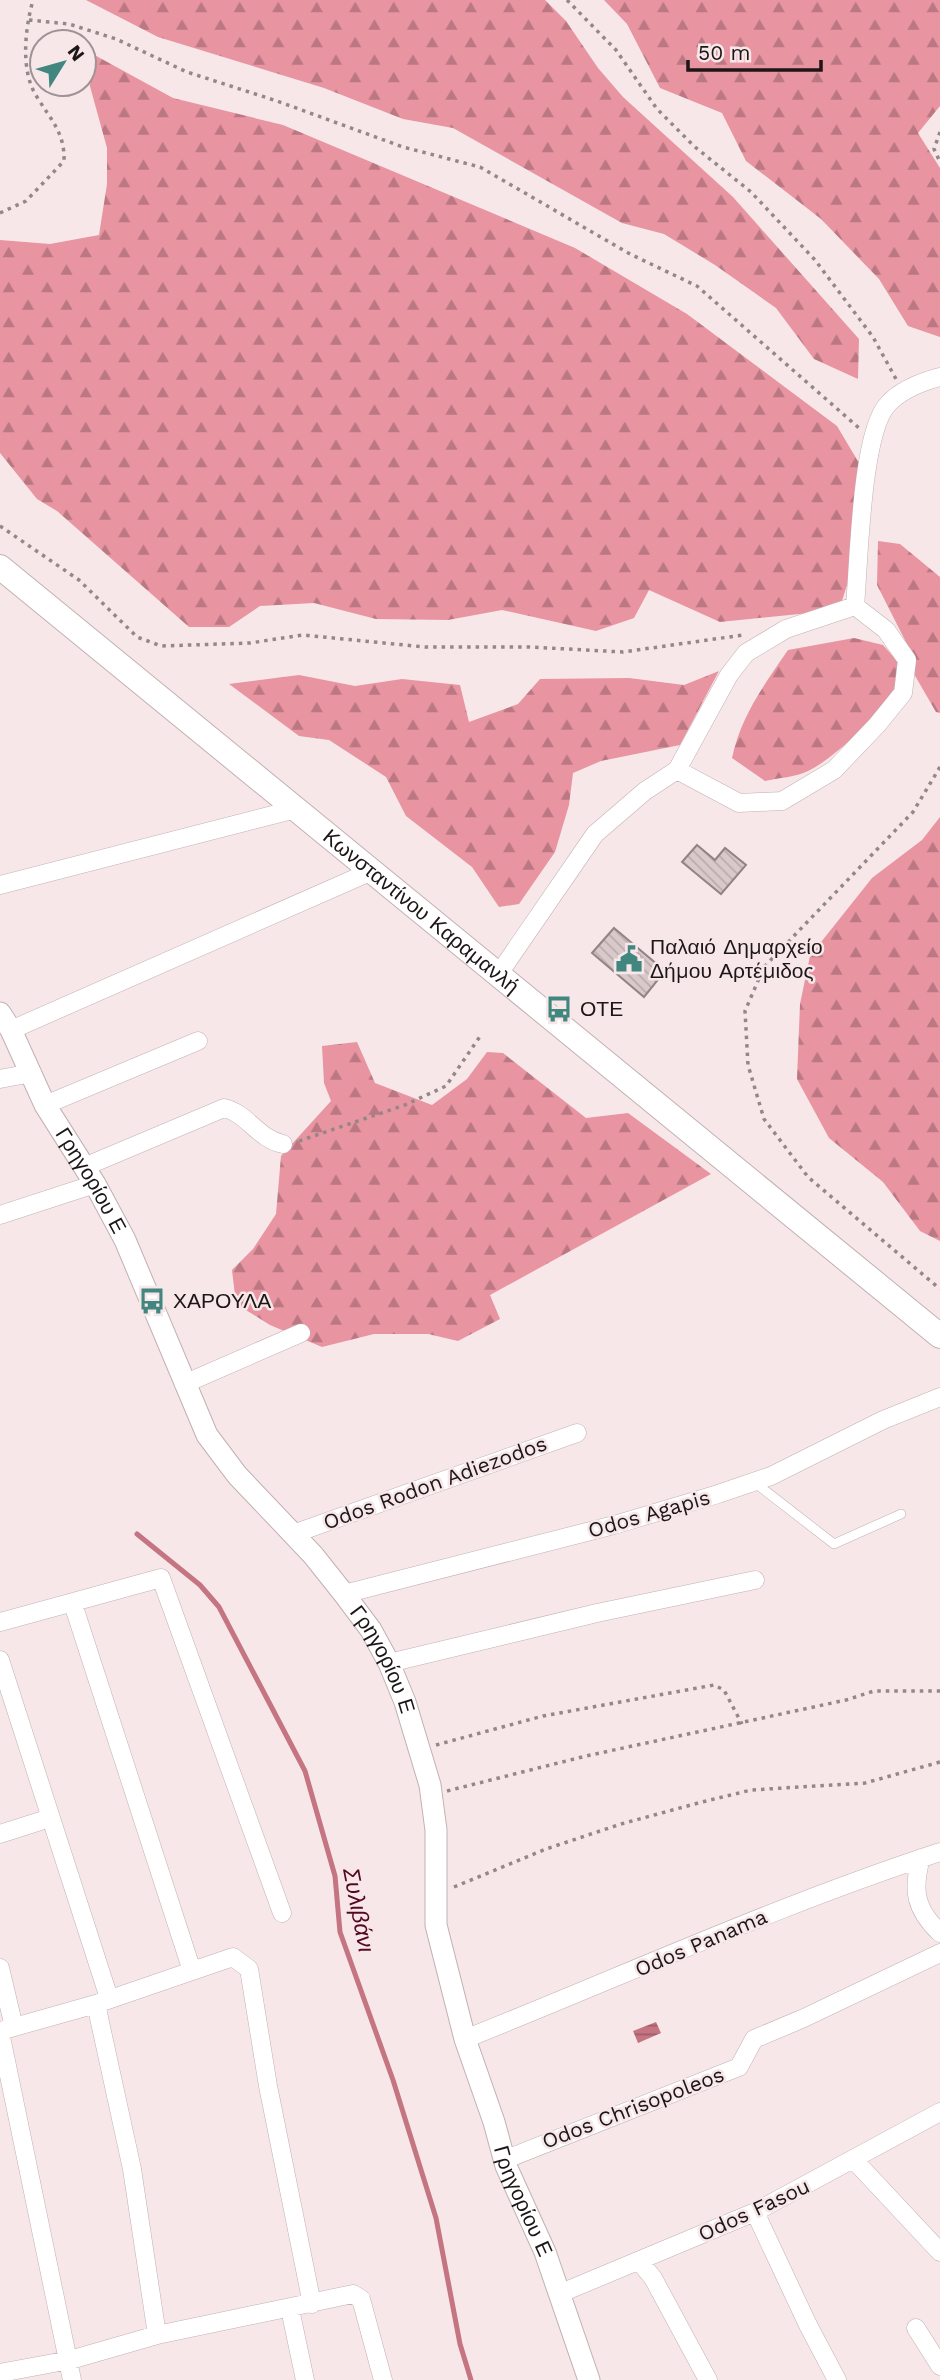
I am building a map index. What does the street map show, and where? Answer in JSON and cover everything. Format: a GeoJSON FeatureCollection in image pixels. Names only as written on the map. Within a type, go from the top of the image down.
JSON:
{"type":"FeatureCollection","features":[{"type":"Feature","properties":{"kind":"main road","name":"Κωνσταντίνου Καραμανλή"},"geometry":{"type":"LineString","coordinates":[[0,567],[940,1336]]}},
{"type":"Feature","properties":{"kind":"street"},"geometry":{"type":"LineString","coordinates":[[855,606],[871,438],[886,406],[903,391],[940,377]]}},
{"type":"Feature","properties":{"kind":"street"},"geometry":{"type":"LineString","coordinates":[[498,975],[595,834],[645,791],[677,770],[729,675],[746,653],[760,642],[786,629],[855,606]]}},
{"type":"Feature","properties":{"kind":"street"},"geometry":{"type":"LineString","coordinates":[[677,770],[739,803],[782,801],[834,770],[903,693],[907,660],[886,630],[855,606]]}},
{"type":"Feature","properties":{"kind":"street"},"geometry":{"type":"LineString","coordinates":[[0,885],[296,809]]}},
{"type":"Feature","properties":{"kind":"street"},"geometry":{"type":"LineString","coordinates":[[6,1021],[372,871]]}},
{"type":"Feature","properties":{"kind":"street","name":"Γρηγορίου Ε"},"geometry":{"type":"LineString","coordinates":[[6,1021],[45,1105],[90,1176],[131,1252],[207,1435],[237,1475],[293,1534],[344,1594],[371,1630],[389,1662],[420,1749],[432,1795],[436,1830],[436,1924],[464,2039],[504,2160],[561,2293],[589,2380]]}},
{"type":"Feature","properties":{"kind":"street"},"geometry":{"type":"LineString","coordinates":[[45,1105],[198,1041]]}},
{"type":"Feature","properties":{"kind":"street"},"geometry":{"type":"LineString","coordinates":[[0,1079],[32,1073]]}},
{"type":"Feature","properties":{"kind":"street"},"geometry":{"type":"LineString","coordinates":[[0,1215],[90,1176],[224,1108],[234,1110],[253,1129],[272,1142],[283,1144]]}},
{"type":"Feature","properties":{"kind":"street"},"geometry":{"type":"LineString","coordinates":[[184,1384],[302,1333]]}},
{"type":"Feature","properties":{"kind":"street","name":"Odos Agapis"},"geometry":{"type":"LineString","coordinates":[[344,1594],[614,1525],[754,1482],[883,1420],[940,1397]]}},
{"type":"Feature","properties":{"kind":"street","name":"Odos Rodon Adiezodos"},"geometry":{"type":"LineString","coordinates":[[293,1534],[577,1433]]}},
{"type":"Feature","properties":{"kind":"street"},"geometry":{"type":"LineString","coordinates":[[0,1622],[161,1578],[282,1913]]}},
{"type":"Feature","properties":{"kind":"street"},"geometry":{"type":"LineString","coordinates":[[389,1662],[597,1613],[755,1580]]}},
{"type":"Feature","properties":{"kind":"street"},"geometry":{"type":"LineString","coordinates":[[73,1604],[192,1971]]}},
{"type":"Feature","properties":{"kind":"street"},"geometry":{"type":"LineString","coordinates":[[0,1660],[50,1818],[103,2001],[157,2335]]}},
{"type":"Feature","properties":{"kind":"street"},"geometry":{"type":"LineString","coordinates":[[0,1834],[50,1818]]}},
{"type":"Feature","properties":{"kind":"street","name":"Odos Panama"},"geometry":{"type":"LineString","coordinates":[[464,2039],[642,1969],[735,1926],[940,1852]]}},
{"type":"Feature","properties":{"kind":"street"},"geometry":{"type":"LineString","coordinates":[[921,1858],[914,1881],[918,1902],[927,1920],[940,1933]]}},
{"type":"Feature","properties":{"kind":"street","name":"Odos Chrisopoleos"},"geometry":{"type":"LineString","coordinates":[[504,2160],[738,2067],[754,2039],[940,1954]]}},
{"type":"Feature","properties":{"kind":"street"},"geometry":{"type":"LineString","coordinates":[[5,2030],[233,1958],[249,1969],[268,2086],[312,2304]]}},
{"type":"Feature","properties":{"kind":"street"},"geometry":{"type":"LineString","coordinates":[[0,1968],[5,2030],[72,2380]]}},
{"type":"Feature","properties":{"kind":"street","name":"Odos Fasou"},"geometry":{"type":"LineString","coordinates":[[561,2293],[755,2212],[940,2112]]}},
{"type":"Feature","properties":{"kind":"street"},"geometry":{"type":"LineString","coordinates":[[854,2160],[940,2252]]}},
{"type":"Feature","properties":{"kind":"street"},"geometry":{"type":"LineString","coordinates":[[755,2212],[807,2325],[837,2380]]}},
{"type":"Feature","properties":{"kind":"street"},"geometry":{"type":"LineString","coordinates":[[639,2261],[659,2289],[708,2380]]}},
{"type":"Feature","properties":{"kind":"street"},"geometry":{"type":"LineString","coordinates":[[0,2373],[70,2360],[157,2335],[353,2294],[358,2295],[383,2380]]}},
{"type":"Feature","properties":{"kind":"street"},"geometry":{"type":"LineString","coordinates":[[290,2309],[305,2380]]}},
{"type":"Feature","properties":{"kind":"street"},"geometry":{"type":"LineString","coordinates":[[916,2328],[940,2366]]}},
{"type":"Feature","properties":{"kind":"lane"},"geometry":{"type":"LineString","coordinates":[[754,1482],[834,1544],[901,1514]]}},
{"type":"Feature","properties":{"kind":"path"},"geometry":{"type":"LineString","coordinates":[[0,214],[26,201],[64,161],[65,144],[53,118],[35,95],[25,62],[33,0]]}},
{"type":"Feature","properties":{"kind":"path"},"geometry":{"type":"LineString","coordinates":[[566,0],[616,50],[657,109],[695,147],[751,192],[815,260],[873,337],[903,391]]}},
{"type":"Feature","properties":{"kind":"path"},"geometry":{"type":"LineString","coordinates":[[29,20],[69,24],[187,72],[402,147],[480,167],[630,254],[698,286],[871,438]]}},
{"type":"Feature","properties":{"kind":"path"},"geometry":{"type":"LineString","coordinates":[[940,132],[934,149],[940,162]]}},
{"type":"Feature","properties":{"kind":"path"},"geometry":{"type":"LineString","coordinates":[[0,526],[79,580],[137,637],[161,646],[250,643],[303,635],[425,647],[530,647],[623,652],[748,634],[760,642]]}},
{"type":"Feature","properties":{"kind":"path"},"geometry":{"type":"LineString","coordinates":[[940,767],[913,812],[764,967],[745,1012],[748,1065],[764,1119],[808,1177],[940,1289]]}},
{"type":"Feature","properties":{"kind":"path"},"geometry":{"type":"LineString","coordinates":[[283,1144],[405,1105],[446,1086],[481,1035]]}},
{"type":"Feature","properties":{"kind":"path"},"geometry":{"type":"LineString","coordinates":[[420,1749],[544,1716],[714,1685],[724,1690],[742,1724]]}},
{"type":"Feature","properties":{"kind":"path"},"geometry":{"type":"LineString","coordinates":[[432,1795],[586,1756],[742,1724],[874,1691],[940,1690]]}},
{"type":"Feature","properties":{"kind":"path"},"geometry":{"type":"LineString","coordinates":[[435,1895],[546,1849],[621,1824],[702,1802],[751,1790],[865,1783],[940,1762]]}},
{"type":"Feature","properties":{"kind":"green space"},"geometry":{"type":"Polygon","coordinates":[[[86,0],[545,0],[566,21],[598,68],[623,97],[733,197],[859,339],[858,379],[814,359],[776,308],[715,265],[664,234],[622,223],[453,128],[403,119],[324,88],[158,37],[86,0]]]}},
{"type":"Feature","properties":{"kind":"green space"},"geometry":{"type":"Polygon","coordinates":[[[604,0],[940,0],[940,106],[918,133],[940,168],[940,337],[908,326],[879,279],[821,219],[746,161],[722,113],[660,88],[627,24],[604,0]]]}},
{"type":"Feature","properties":{"kind":"green space"},"geometry":{"type":"Polygon","coordinates":[[[98,57],[173,98],[283,125],[575,248],[687,314],[837,426],[859,463],[849,579],[839,610],[720,622],[649,590],[634,618],[596,631],[502,610],[448,620],[376,619],[314,603],[260,606],[229,627],[189,627],[57,511],[37,499],[0,453],[0,240],[50,244],[99,235],[107,184],[107,148],[93,98],[98,98],[98,57]]]}},
{"type":"Feature","properties":{"kind":"green space"},"geometry":{"type":"Polygon","coordinates":[[[878,541],[900,544],[940,577],[940,713],[936,712],[914,674],[913,656],[877,585],[878,541]]]}},
{"type":"Feature","properties":{"kind":"green space"},"geometry":{"type":"Polygon","coordinates":[[[854,638],[883,645],[906,671],[876,713],[850,740],[836,753],[808,771],[765,781],[732,758],[747,715],[788,650],[854,638]]]}},
{"type":"Feature","properties":{"kind":"green space"},"geometry":{"type":"Polygon","coordinates":[[[719,671],[680,745],[601,761],[573,773],[569,805],[555,852],[519,904],[499,907],[472,867],[406,816],[386,777],[329,740],[299,736],[229,684],[299,675],[355,686],[402,679],[460,685],[469,722],[518,704],[540,679],[629,678],[684,685],[719,671]]]}},
{"type":"Feature","properties":{"kind":"green space"},"geometry":{"type":"Polygon","coordinates":[[[940,817],[940,1241],[920,1231],[883,1182],[829,1138],[797,1079],[800,1004],[810,956],[872,878],[922,840],[940,817]]]}},
{"type":"Feature","properties":{"kind":"green space"},"geometry":{"type":"Polygon","coordinates":[[[357,1042],[375,1083],[432,1105],[467,1079],[487,1052],[503,1053],[586,1118],[628,1113],[711,1174],[490,1295],[500,1319],[458,1341],[428,1334],[374,1334],[322,1347],[270,1325],[236,1304],[232,1270],[253,1249],[276,1214],[281,1156],[331,1101],[324,1083],[322,1046],[357,1042]]]}},
{"type":"Feature","properties":{"kind":"shaded area"},"geometry":{"type":"Polygon","coordinates":[[[656,2022],[661,2033],[638,2043],[633,2031],[656,2022]]]}},
{"type":"Feature","properties":{"kind":"building"},"geometry":{"type":"Polygon","coordinates":[[[697,845],[715,860],[725,848],[746,865],[721,894],[682,862],[697,845]]]}},
{"type":"Feature","properties":{"kind":"building"},"geometry":{"type":"Polygon","coordinates":[[[614,928],[665,971],[644,997],[592,953],[614,928]]]}},
{"type":"Feature","properties":{"kind":"waterway","name":"Συλιβάνι"},"geometry":{"type":"LineString","coordinates":[[137,1534],[200,1585],[219,1607],[305,1771],[335,1876],[340,1932],[393,2080],[436,2218],[460,2344],[471,2380]]}},
{"type":"Feature","properties":{"kind":"place","name":"Παλαιό Δημαρχείο Δήμου Αρτέμιδος"},"geometry":{"type":"Point","coordinates":[629,959]}},
{"type":"Feature","properties":{"kind":"place","name":"ΟΤΕ"},"geometry":{"type":"Point","coordinates":[559,1009]}},
{"type":"Feature","properties":{"kind":"place","name":"ΧΑΡΟΥΛΑ"},"geometry":{"type":"Point","coordinates":[152,1301]}}]}
